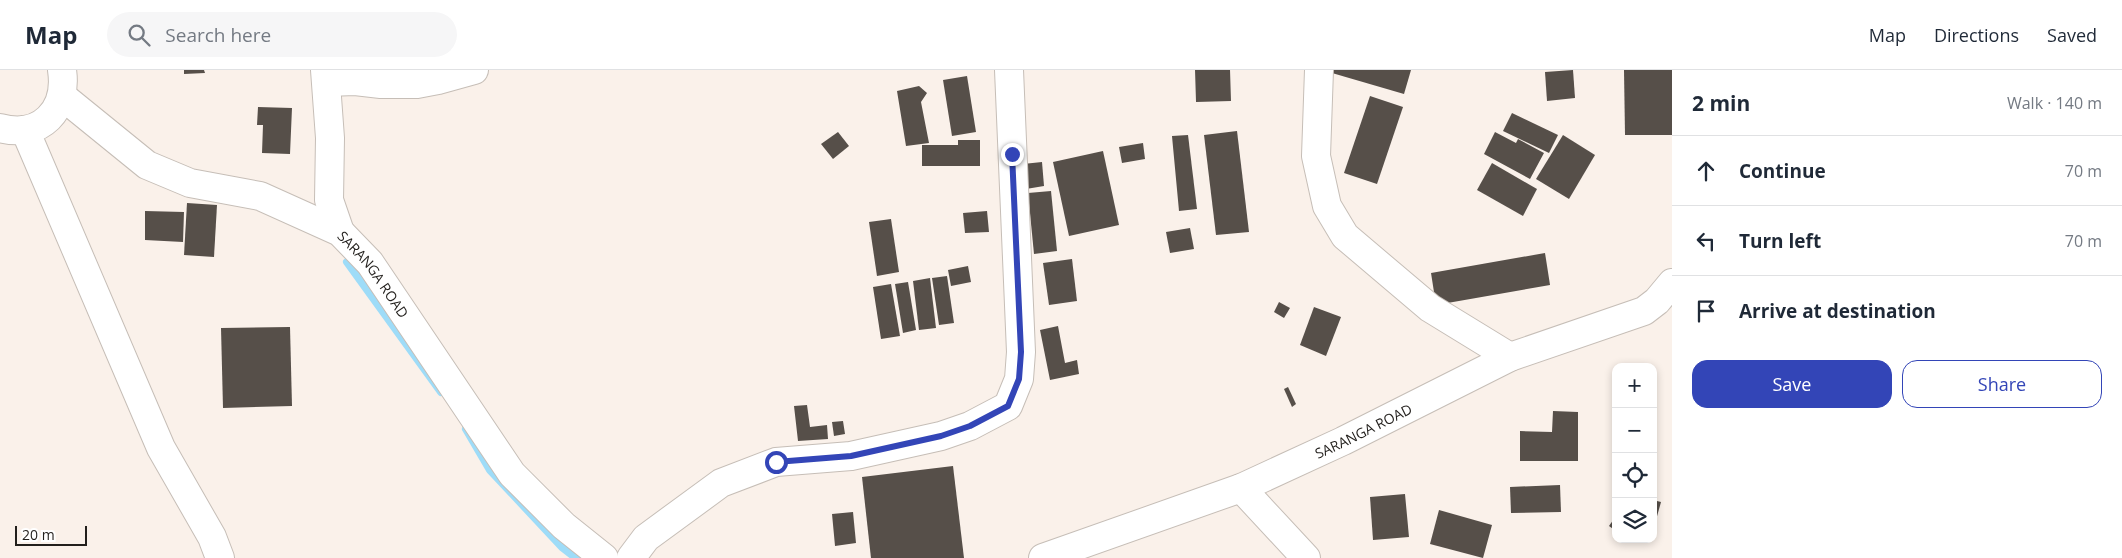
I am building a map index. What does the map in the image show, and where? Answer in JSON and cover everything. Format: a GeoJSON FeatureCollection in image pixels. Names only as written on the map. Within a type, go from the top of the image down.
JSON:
{"type":"FeatureCollection","features":[{"type":"Feature","properties":{"kind":"street"},"geometry":{"type":"LineString","coordinates":[[340,232],[329,200],[330,138],[326,76],[381,84],[417,84],[474,70]]}},
{"type":"Feature","properties":{"kind":"street"},"geometry":{"type":"LineString","coordinates":[[631,558],[646,538],[721,483],[776,462],[851,456],[941,436],[970,426],[1008,406],[1019,379],[1021,352],[1009,70]]}},
{"type":"Feature","properties":{"kind":"street"},"geometry":{"type":"LineString","coordinates":[[1319,70],[1316,156],[1327,206],[1345,236],[1430,308],[1510,357]]}},
{"type":"Feature","properties":{"kind":"street"},"geometry":{"type":"LineString","coordinates":[[62,83],[57,108],[48,118],[37,126],[12,129],[161,448],[212,537],[220,558]]}},
{"type":"Feature","properties":{"kind":"street","name":"SARANGA ROAD"},"geometry":{"type":"LineString","coordinates":[[62,83],[147,165],[190,184],[260,196],[340,232],[370,263],[512,474],[564,526],[604,558]]}},
{"type":"Feature","properties":{"kind":"street","name":"SARANGA ROAD"},"geometry":{"type":"LineString","coordinates":[[1043,558],[1241,488],[1343,441],[1510,357],[1644,311],[1667,299]]}},
{"type":"Feature","properties":{"kind":"street"},"geometry":{"type":"LineString","coordinates":[[1241,488],[1306,558]]}},
{"type":"Feature","properties":{"kind":"building"},"geometry":{"type":"Polygon","coordinates":[[[184,70],[204,70],[205,73],[184,74],[184,70]]]}},
{"type":"Feature","properties":{"kind":"building"},"geometry":{"type":"Polygon","coordinates":[[[1195,70],[1230,70],[1231,101],[1196,102],[1195,70]]]}},
{"type":"Feature","properties":{"kind":"building"},"geometry":{"type":"Polygon","coordinates":[[[1332,70],[1411,70],[1404,94],[1332,73],[1332,70]]]}},
{"type":"Feature","properties":{"kind":"building"},"geometry":{"type":"Polygon","coordinates":[[[1573,70],[1575,98],[1547,101],[1545,72],[1573,70]]]}},
{"type":"Feature","properties":{"kind":"building"},"geometry":{"type":"Polygon","coordinates":[[[1624,70],[1672,70],[1672,135],[1625,135],[1624,70]]]}},
{"type":"Feature","properties":{"kind":"building"},"geometry":{"type":"Polygon","coordinates":[[[967,76],[976,132],[952,136],[943,80],[967,76]]]}},
{"type":"Feature","properties":{"kind":"building"},"geometry":{"type":"Polygon","coordinates":[[[919,86],[927,93],[921,102],[929,143],[906,146],[897,91],[919,86]]]}},
{"type":"Feature","properties":{"kind":"building"},"geometry":{"type":"Polygon","coordinates":[[[1370,96],[1403,107],[1377,184],[1344,173],[1370,96]]]}},
{"type":"Feature","properties":{"kind":"building"},"geometry":{"type":"Polygon","coordinates":[[[258,107],[292,108],[290,154],[262,153],[263,125],[257,125],[258,107]]]}},
{"type":"Feature","properties":{"kind":"building"},"geometry":{"type":"Polygon","coordinates":[[[1512,113],[1558,135],[1549,153],[1503,131],[1512,113]]]}},
{"type":"Feature","properties":{"kind":"building"},"geometry":{"type":"Polygon","coordinates":[[[1237,131],[1249,232],[1216,235],[1204,135],[1237,131]]]}},
{"type":"Feature","properties":{"kind":"building"},"geometry":{"type":"Polygon","coordinates":[[[838,132],[849,146],[833,159],[821,144],[838,132]]]}},
{"type":"Feature","properties":{"kind":"building"},"geometry":{"type":"Polygon","coordinates":[[[1495,132],[1516,143],[1518,139],[1544,153],[1530,179],[1484,154],[1495,132]]]}},
{"type":"Feature","properties":{"kind":"building"},"geometry":{"type":"Polygon","coordinates":[[[1188,135],[1197,209],[1179,211],[1172,136],[1188,135]]]}},
{"type":"Feature","properties":{"kind":"building"},"geometry":{"type":"Polygon","coordinates":[[[1563,135],[1595,155],[1569,199],[1536,179],[1563,135]]]}},
{"type":"Feature","properties":{"kind":"building"},"geometry":{"type":"Polygon","coordinates":[[[958,140],[980,140],[980,166],[922,166],[922,145],[958,145],[958,140]]]}},
{"type":"Feature","properties":{"kind":"building"},"geometry":{"type":"Polygon","coordinates":[[[1143,143],[1145,159],[1122,163],[1119,147],[1143,143]]]}},
{"type":"Feature","properties":{"kind":"building"},"geometry":{"type":"Polygon","coordinates":[[[1103,151],[1119,225],[1069,236],[1053,162],[1103,151]]]}},
{"type":"Feature","properties":{"kind":"building"},"geometry":{"type":"Polygon","coordinates":[[[1042,162],[1044,186],[1026,189],[1023,164],[1042,162]]]}},
{"type":"Feature","properties":{"kind":"building"},"geometry":{"type":"Polygon","coordinates":[[[1492,163],[1537,189],[1523,216],[1477,190],[1492,163]]]}},
{"type":"Feature","properties":{"kind":"building"},"geometry":{"type":"Polygon","coordinates":[[[1051,191],[1057,251],[1034,254],[1028,193],[1051,191]]]}},
{"type":"Feature","properties":{"kind":"building"},"geometry":{"type":"Polygon","coordinates":[[[187,203],[217,205],[214,257],[184,255],[187,203]]]}},
{"type":"Feature","properties":{"kind":"building"},"geometry":{"type":"Polygon","coordinates":[[[145,211],[184,212],[183,242],[145,240],[145,211]]]}},
{"type":"Feature","properties":{"kind":"building"},"geometry":{"type":"Polygon","coordinates":[[[987,211],[989,232],[965,233],[963,213],[987,211]]]}},
{"type":"Feature","properties":{"kind":"building"},"geometry":{"type":"Polygon","coordinates":[[[891,219],[899,272],[877,276],[869,222],[891,219]]]}},
{"type":"Feature","properties":{"kind":"building"},"geometry":{"type":"Polygon","coordinates":[[[1190,228],[1194,249],[1170,253],[1166,232],[1190,228]]]}},
{"type":"Feature","properties":{"kind":"building"},"geometry":{"type":"Polygon","coordinates":[[[1545,253],[1550,285],[1436,305],[1431,273],[1545,253]]]}},
{"type":"Feature","properties":{"kind":"building"},"geometry":{"type":"Polygon","coordinates":[[[1072,259],[1077,301],[1049,305],[1043,263],[1072,259]]]}},
{"type":"Feature","properties":{"kind":"building"},"geometry":{"type":"Polygon","coordinates":[[[968,266],[971,282],[951,286],[948,270],[968,266]]]}},
{"type":"Feature","properties":{"kind":"building"},"geometry":{"type":"Polygon","coordinates":[[[947,276],[954,323],[939,325],[932,278],[947,276]]]}},
{"type":"Feature","properties":{"kind":"building"},"geometry":{"type":"Polygon","coordinates":[[[930,278],[936,328],[919,330],[913,281],[930,278]]]}},
{"type":"Feature","properties":{"kind":"building"},"geometry":{"type":"Polygon","coordinates":[[[908,282],[916,330],[903,333],[895,284],[908,282]]]}},
{"type":"Feature","properties":{"kind":"building"},"geometry":{"type":"Polygon","coordinates":[[[891,284],[900,336],[881,339],[873,287],[891,284]]]}},
{"type":"Feature","properties":{"kind":"building"},"geometry":{"type":"Polygon","coordinates":[[[1279,302],[1290,308],[1284,318],[1274,312],[1279,302]]]}},
{"type":"Feature","properties":{"kind":"building"},"geometry":{"type":"Polygon","coordinates":[[[1314,307],[1341,317],[1326,356],[1300,345],[1314,307]]]}},
{"type":"Feature","properties":{"kind":"building"},"geometry":{"type":"Polygon","coordinates":[[[1058,326],[1065,363],[1077,360],[1079,374],[1050,380],[1040,330],[1058,326]]]}},
{"type":"Feature","properties":{"kind":"building"},"geometry":{"type":"Polygon","coordinates":[[[290,327],[292,406],[223,408],[221,328],[290,327]]]}},
{"type":"Feature","properties":{"kind":"building"},"geometry":{"type":"Polygon","coordinates":[[[1288,387],[1296,404],[1292,407],[1284,389],[1288,387]]]}},
{"type":"Feature","properties":{"kind":"building"},"geometry":{"type":"Polygon","coordinates":[[[807,405],[810,427],[827,425],[828,439],[798,441],[794,406],[807,405]]]}},
{"type":"Feature","properties":{"kind":"building"},"geometry":{"type":"Polygon","coordinates":[[[1553,411],[1578,412],[1578,461],[1520,461],[1520,431],[1552,432],[1553,411]]]}},
{"type":"Feature","properties":{"kind":"building"},"geometry":{"type":"Polygon","coordinates":[[[843,421],[845,434],[834,436],[832,422],[843,421]]]}},
{"type":"Feature","properties":{"kind":"building"},"geometry":{"type":"Polygon","coordinates":[[[953,466],[964,558],[871,558],[862,477],[953,466]]]}},
{"type":"Feature","properties":{"kind":"building"},"geometry":{"type":"Polygon","coordinates":[[[1560,485],[1561,512],[1511,513],[1510,487],[1560,485]]]}},
{"type":"Feature","properties":{"kind":"building"},"geometry":{"type":"Polygon","coordinates":[[[1405,494],[1409,537],[1373,540],[1370,497],[1405,494]]]}},
{"type":"Feature","properties":{"kind":"building"},"geometry":{"type":"Polygon","coordinates":[[[1657,501],[1661,502],[1657,516],[1657,501]]]}},
{"type":"Feature","properties":{"kind":"building"},"geometry":{"type":"Polygon","coordinates":[[[1439,510],[1492,525],[1483,558],[1430,544],[1439,510]]]}},
{"type":"Feature","properties":{"kind":"building"},"geometry":{"type":"Polygon","coordinates":[[[853,512],[856,543],[835,546],[832,514],[853,512]]]}},
{"type":"Feature","properties":{"kind":"waterway"},"geometry":{"type":"LineString","coordinates":[[347,262],[441,392]]}},
{"type":"Feature","properties":{"kind":"waterway"},"geometry":{"type":"LineString","coordinates":[[466,429],[490,470],[562,547],[576,558]]}},
{"type":"Feature","properties":{"kind":"route"},"geometry":{"type":"LineString","coordinates":[[776,462],[851,456],[941,436],[970,426],[1008,406],[1019,379],[1021,352],[1012,154]]}}]}
